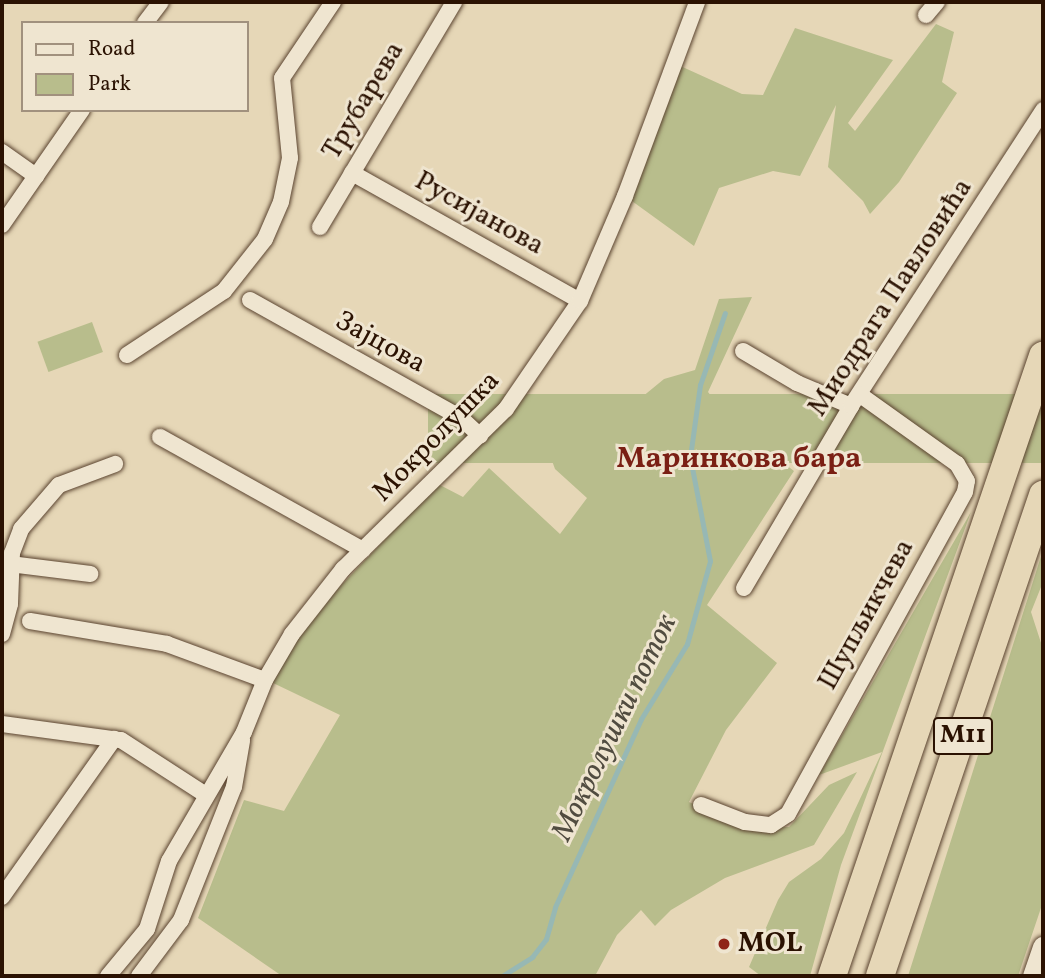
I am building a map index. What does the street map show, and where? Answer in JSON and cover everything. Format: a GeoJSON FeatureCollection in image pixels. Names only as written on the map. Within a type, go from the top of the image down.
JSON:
{"type":"FeatureCollection","features":[{"type":"Feature","properties":{"kind":"highway","name":"M11"},"geometry":{"type":"LineString","coordinates":[[832,976],[1043,356]]}},
{"type":"Feature","properties":{"kind":"highway","name":"M11"},"geometry":{"type":"LineString","coordinates":[[880,976],[1043,495]]}},
{"type":"Feature","properties":{"kind":"street"},"geometry":{"type":"LineString","coordinates":[[147,21],[161,2]]}},
{"type":"Feature","properties":{"kind":"street"},"geometry":{"type":"LineString","coordinates":[[127,355],[224,290],[265,239],[281,202],[290,158],[282,78],[333,2]]}},
{"type":"Feature","properties":{"kind":"street","name":"Трубарева"},"geometry":{"type":"LineString","coordinates":[[320,227],[454,2]]}},
{"type":"Feature","properties":{"kind":"street","name":"Мокролушка"},"geometry":{"type":"LineString","coordinates":[[108,976],[147,929],[169,861],[244,732],[265,680],[310,608],[430,479],[480,436],[506,409],[580,301],[625,196],[697,2]]}},
{"type":"Feature","properties":{"kind":"street"},"geometry":{"type":"LineString","coordinates":[[926,15],[937,2]]}},
{"type":"Feature","properties":{"kind":"street","name":"Миодрага Павловића"},"geometry":{"type":"LineString","coordinates":[[744,589],[855,400],[1043,110]]}},
{"type":"Feature","properties":{"kind":"street"},"geometry":{"type":"LineString","coordinates":[[2,225],[81,112]]}},
{"type":"Feature","properties":{"kind":"street"},"geometry":{"type":"LineString","coordinates":[[2,152],[36,176]]}},
{"type":"Feature","properties":{"kind":"street","name":"Русијанова"},"geometry":{"type":"LineString","coordinates":[[352,173],[580,301]]}},
{"type":"Feature","properties":{"kind":"street","name":"Зајцова"},"geometry":{"type":"LineString","coordinates":[[250,300],[467,421],[480,436]]}},
{"type":"Feature","properties":{"kind":"street","name":"Шупљикчева"},"geometry":{"type":"LineString","coordinates":[[701,805],[745,822],[771,825],[788,814],[965,492],[967,481],[957,464],[855,400],[790,379],[743,351]]}},
{"type":"Feature","properties":{"kind":"street"},"geometry":{"type":"LineString","coordinates":[[160,437],[363,550]]}},
{"type":"Feature","properties":{"kind":"street"},"geometry":{"type":"LineString","coordinates":[[2,634],[10,604],[10,564],[21,529],[45,498],[75,476],[115,464]]}},
{"type":"Feature","properties":{"kind":"street"},"geometry":{"type":"LineString","coordinates":[[10,564],[90,574]]}},
{"type":"Feature","properties":{"kind":"street"},"geometry":{"type":"LineString","coordinates":[[30,621],[167,644],[265,680]]}},
{"type":"Feature","properties":{"kind":"street"},"geometry":{"type":"LineString","coordinates":[[2,724],[114,739],[148,754],[206,794]]}},
{"type":"Feature","properties":{"kind":"street","name":"Мокролушка"},"geometry":{"type":"LineString","coordinates":[[139,976],[181,920],[234,787],[244,732]]}},
{"type":"Feature","properties":{"kind":"street"},"geometry":{"type":"LineString","coordinates":[[2,897],[114,739]]}},
{"type":"Feature","properties":{"kind":"street"},"geometry":{"type":"LineString","coordinates":[[1033,976],[1043,947]]}},
{"type":"Feature","properties":{"kind":"green space"},"geometry":{"type":"Polygon","coordinates":[[[936,24],[954,32],[942,82],[957,93],[899,182],[870,214],[863,201],[828,167],[836,105],[800,176],[773,171],[719,188],[694,246],[625,196],[676,64],[742,94],[763,95],[795,28],[893,60],[848,123],[855,131],[936,24]]]}},
{"type":"Feature","properties":{"kind":"green space"},"geometry":{"type":"Polygon","coordinates":[[[752,297],[708,392],[734,425],[794,471],[707,605],[777,663],[726,730],[689,802],[748,827],[789,827],[829,785],[857,772],[814,845],[725,878],[671,910],[655,926],[641,910],[617,935],[595,976],[282,976],[198,918],[244,800],[284,811],[340,715],[271,682],[298,636],[329,598],[438,484],[463,497],[489,468],[560,534],[587,498],[555,469],[547,447],[567,418],[597,434],[664,379],[695,370],[719,299],[752,297]]]}},
{"type":"Feature","properties":{"kind":"green space"},"geometry":{"type":"Polygon","coordinates":[[[92,322],[103,352],[48,372],[37,342],[92,322]]]}},
{"type":"Feature","properties":{"kind":"green space"},"geometry":{"type":"Polygon","coordinates":[[[428,394],[1043,394],[1043,463],[428,463],[428,394]]]}},
{"type":"Feature","properties":{"kind":"green space"},"geometry":{"type":"Polygon","coordinates":[[[971,512],[841,865],[810,976],[761,976],[749,967],[778,900],[789,882],[821,859],[844,833],[882,752],[819,775],[971,512]]]}},
{"type":"Feature","properties":{"kind":"green space"},"geometry":{"type":"Polygon","coordinates":[[[1043,550],[1043,582],[1031,612],[1043,649],[1043,902],[1018,976],[908,976],[1043,550]]]}},
{"type":"Feature","properties":{"kind":"waterway","name":"Мокролушки поток"},"geometry":{"type":"LineString","coordinates":[[502,976],[532,957],[546,939],[555,907],[641,719],[687,644],[710,561],[690,457],[700,385],[725,313]]}},
{"type":"Feature","properties":{"kind":"place","name":"MOL"},"geometry":{"type":"Point","coordinates":[724,944]}},
{"type":"Feature","properties":{"kind":"district","name":"Маринкова бара"},"geometry":{"type":"Point","coordinates":[739,459]}}]}
